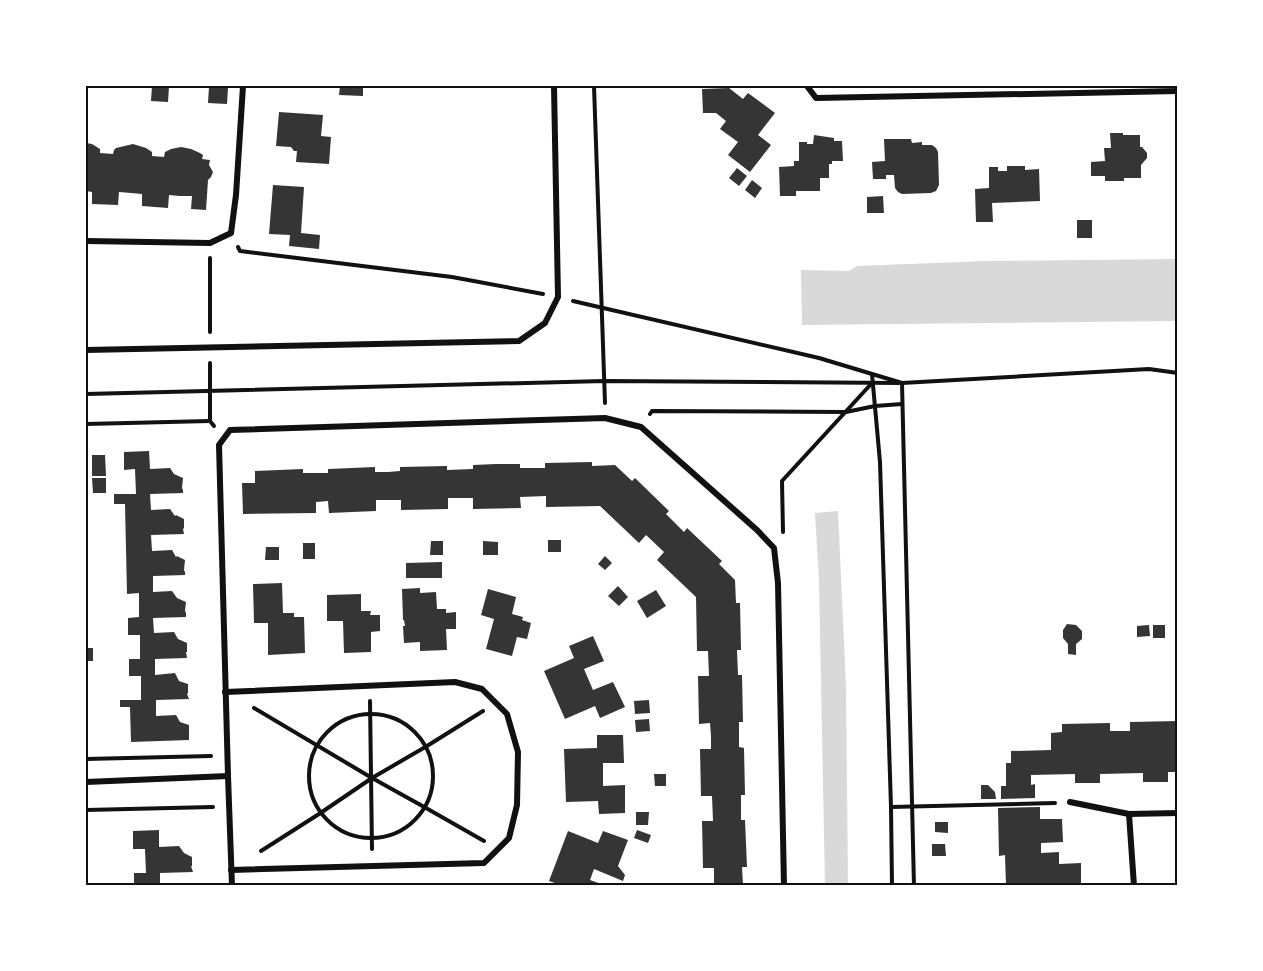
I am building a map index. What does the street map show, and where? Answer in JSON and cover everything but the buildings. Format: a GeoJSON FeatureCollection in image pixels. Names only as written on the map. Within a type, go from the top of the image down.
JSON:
{"type":"FeatureCollection","features":[{"type":"Feature","properties":{"kind":"street"},"geometry":{"type":"LineString","coordinates":[[86,241],[210,243],[231,233],[237,195],[243,86]]}},
{"type":"Feature","properties":{"kind":"street"},"geometry":{"type":"LineString","coordinates":[[86,350],[519,341],[545,324],[558,297],[554,86]]}},
{"type":"Feature","properties":{"kind":"street"},"geometry":{"type":"LineString","coordinates":[[807,86],[816,98],[1178,91]]}},
{"type":"Feature","properties":{"kind":"street"},"geometry":{"type":"LineString","coordinates":[[232,885],[219,445],[230,430],[605,418],[641,427],[757,530],[774,548],[778,583],[784,885]]}},
{"type":"Feature","properties":{"kind":"street"},"geometry":{"type":"LineString","coordinates":[[225,692],[455,682],[482,689],[507,714],[518,752],[517,805],[509,838],[484,862],[231,870]]}},
{"type":"Feature","properties":{"kind":"street"},"geometry":{"type":"LineString","coordinates":[[86,782],[228,776]]}},
{"type":"Feature","properties":{"kind":"street"},"geometry":{"type":"LineString","coordinates":[[1070,802],[1129,814],[1178,813]]}},
{"type":"Feature","properties":{"kind":"street"},"geometry":{"type":"LineString","coordinates":[[1129,814],[1134,885]]}},
{"type":"Feature","properties":{"kind":"path"},"geometry":{"type":"LineString","coordinates":[[594,86],[604,381]]}},
{"type":"Feature","properties":{"kind":"path"},"geometry":{"type":"LineString","coordinates":[[86,394],[604,381],[902,383],[1149,369],[1178,373]]}},
{"type":"Feature","properties":{"kind":"path"},"geometry":{"type":"LineString","coordinates":[[872,374],[880,462],[892,885]]}},
{"type":"Feature","properties":{"kind":"path"},"geometry":{"type":"LineString","coordinates":[[774,548],[783,539],[782,481],[873,382]]}},
{"type":"Feature","properties":{"kind":"path"},"geometry":{"type":"LineString","coordinates":[[902,383],[914,885]]}},
{"type":"Feature","properties":{"kind":"path"},"geometry":{"type":"LineString","coordinates":[[641,427],[652,411],[846,412],[875,406],[903,404]]}},
{"type":"Feature","properties":{"kind":"path"},"geometry":{"type":"LineString","coordinates":[[86,424],[210,421]]}},
{"type":"Feature","properties":{"kind":"path"},"geometry":{"type":"LineString","coordinates":[[370,685],[373,865]]}},
{"type":"Feature","properties":{"kind":"path"},"geometry":{"type":"LineString","coordinates":[[225,692],[498,849]]}},
{"type":"Feature","properties":{"kind":"path"},"geometry":{"type":"LineString","coordinates":[[261,851],[372,778],[496,703]]}},
{"type":"Feature","properties":{"kind":"path"},"geometry":{"type":"LineString","coordinates":[[380,714],[405,724],[427,746],[434,784],[426,808],[398,834],[372,838],[337,830],[320,814],[310,794],[308,768],[316,744],[327,732],[352,716],[371,715],[380,714]]}},
{"type":"Feature","properties":{"kind":"path"},"geometry":{"type":"LineString","coordinates":[[86,759],[227,755]]}},
{"type":"Feature","properties":{"kind":"path"},"geometry":{"type":"LineString","coordinates":[[891,807],[1070,802]]}},
{"type":"Feature","properties":{"kind":"path"},"geometry":{"type":"LineString","coordinates":[[86,810],[229,806]]}},
{"type":"Feature","properties":{"kind":"shaded area"},"geometry":{"type":"Polygon","coordinates":[[[1177,259],[1177,321],[802,325],[801,270],[849,271],[857,266],[985,261],[1177,259]]]}},
{"type":"Feature","properties":{"kind":"shaded area"},"geometry":{"type":"Polygon","coordinates":[[[838,511],[846,687],[848,885],[825,886],[819,580],[815,513],[838,511]]]}}]}
